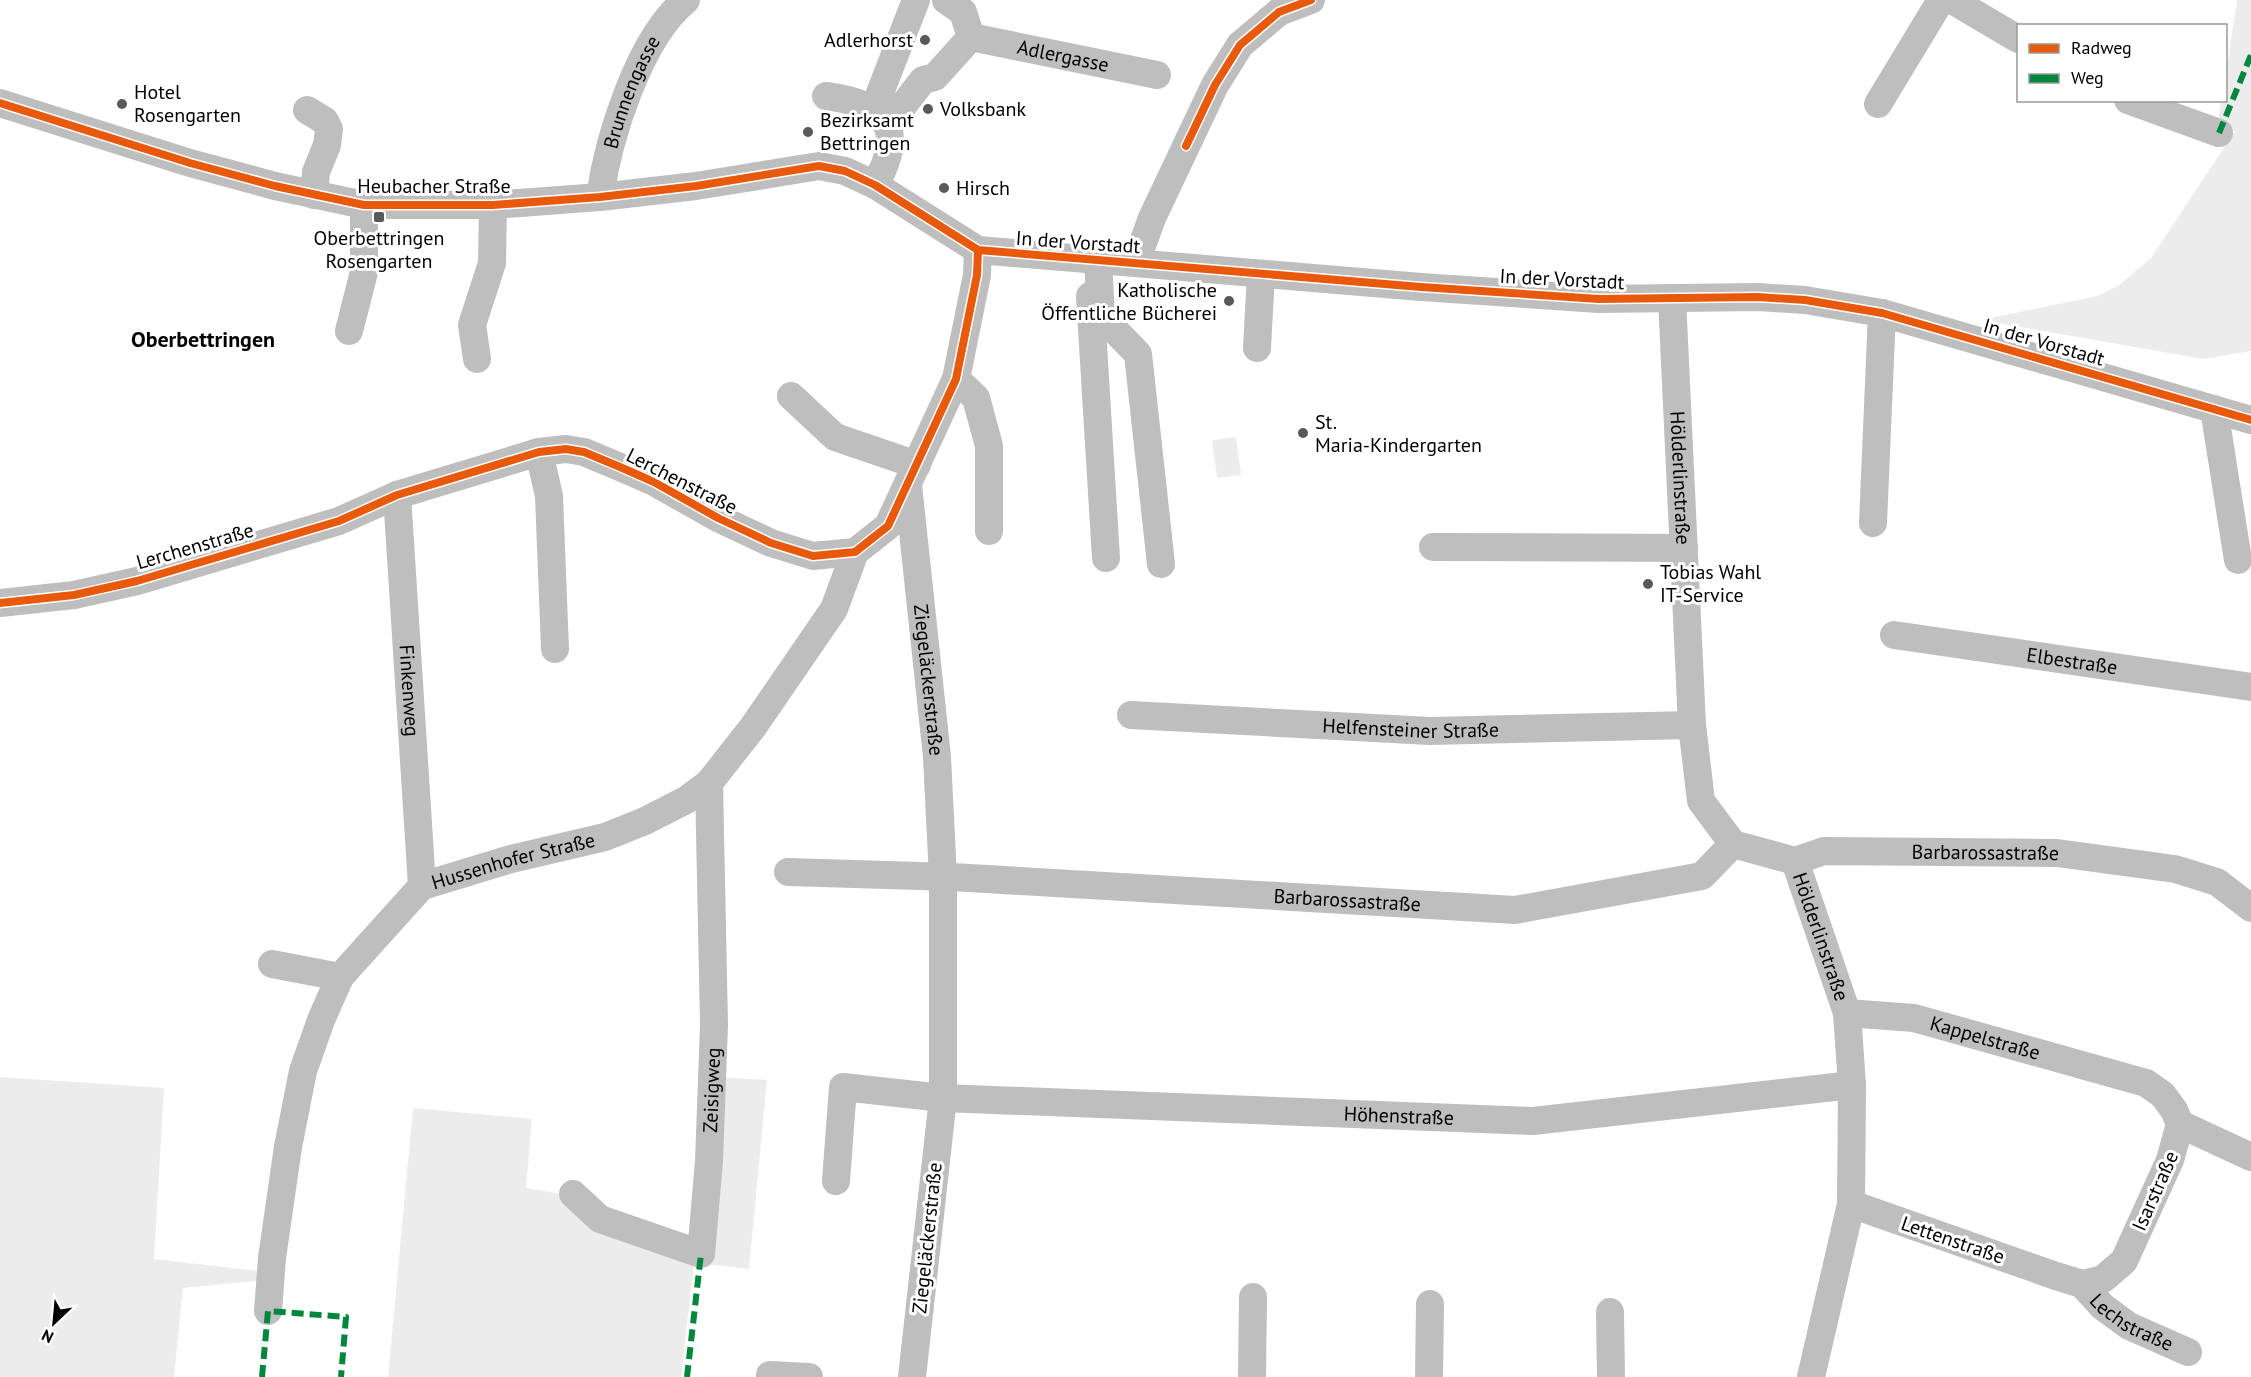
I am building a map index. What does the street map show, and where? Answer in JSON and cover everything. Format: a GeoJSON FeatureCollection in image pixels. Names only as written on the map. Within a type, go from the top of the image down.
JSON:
{"type":"FeatureCollection","features":[{"type":"Feature","properties":{"kind":"street","name":"Brunnengasse"},"geometry":{"type":"LineString","coordinates":[[600,197],[604,166],[618,118],[635,75],[658,33],[686,0]]}},
{"type":"Feature","properties":{"kind":"street"},"geometry":{"type":"LineString","coordinates":[[880,118],[916,0]]}},
{"type":"Feature","properties":{"kind":"street"},"geometry":{"type":"LineString","coordinates":[[880,118],[923,80],[935,77],[971,37],[963,12],[946,0]]}},
{"type":"Feature","properties":{"kind":"street"},"geometry":{"type":"LineString","coordinates":[[1136,262],[1152,218],[1215,85],[1240,45],[1279,12],[1311,0]]}},
{"type":"Feature","properties":{"kind":"street"},"geometry":{"type":"LineString","coordinates":[[1878,104],[1941,0]]}},
{"type":"Feature","properties":{"kind":"street"},"geometry":{"type":"LineString","coordinates":[[1952,0],[2017,38]]}},
{"type":"Feature","properties":{"kind":"street","name":"Adlergasse"},"geometry":{"type":"LineString","coordinates":[[971,37],[1157,75]]}},
{"type":"Feature","properties":{"kind":"street"},"geometry":{"type":"LineString","coordinates":[[826,96],[853,99],[880,118],[892,144],[886,167],[875,186]]}},
{"type":"Feature","properties":{"kind":"street"},"geometry":{"type":"LineString","coordinates":[[2133,102],[2218,133]]}},
{"type":"Feature","properties":{"kind":"street","name":"Heubacher Straße"},"geometry":{"type":"LineString","coordinates":[[0,103],[190,163],[275,186],[364,205],[493,205],[600,197],[696,186],[819,166],[845,171],[875,186]]}},
{"type":"Feature","properties":{"kind":"street"},"geometry":{"type":"LineString","coordinates":[[307,110],[325,121],[329,129],[327,145],[316,172],[314,195]]}},
{"type":"Feature","properties":{"kind":"street","name":"In der Vorstadt"},"geometry":{"type":"LineString","coordinates":[[875,186],[978,250],[1599,299],[1758,297],[1805,300],[1882,313],[2251,420]]}},
{"type":"Feature","properties":{"kind":"street"},"geometry":{"type":"LineString","coordinates":[[349,331],[364,272],[364,205]]}},
{"type":"Feature","properties":{"kind":"street"},"geometry":{"type":"LineString","coordinates":[[477,358],[472,325],[492,263],[493,205]]}},
{"type":"Feature","properties":{"kind":"street"},"geometry":{"type":"LineString","coordinates":[[855,552],[888,526],[956,379],[977,275],[978,250]]}},
{"type":"Feature","properties":{"kind":"street","name":"In der Vorstadt"},"geometry":{"type":"LineString","coordinates":[[1093,260],[1101,316],[1138,354],[1161,564]]}},
{"type":"Feature","properties":{"kind":"street","name":"In der Vorstadt"},"geometry":{"type":"LineString","coordinates":[[1093,260],[1106,558]]}},
{"type":"Feature","properties":{"kind":"street"},"geometry":{"type":"LineString","coordinates":[[1257,348],[1261,274]]}},
{"type":"Feature","properties":{"kind":"street","name":"Hölderlinstraße"},"geometry":{"type":"LineString","coordinates":[[1672,298],[1692,724],[1701,801],[1733,844],[1795,861],[1847,1013],[1852,1085],[1851,1204],[1811,1377]]}},
{"type":"Feature","properties":{"kind":"street"},"geometry":{"type":"LineString","coordinates":[[1873,523],[1882,313]]}},
{"type":"Feature","properties":{"kind":"street"},"geometry":{"type":"LineString","coordinates":[[956,379],[976,398],[989,446],[990,531]]}},
{"type":"Feature","properties":{"kind":"street"},"geometry":{"type":"LineString","coordinates":[[791,396],[836,437],[913,475]]}},
{"type":"Feature","properties":{"kind":"street"},"geometry":{"type":"LineString","coordinates":[[2214,409],[2238,560]]}},
{"type":"Feature","properties":{"kind":"street","name":"Lerchenstraße"},"geometry":{"type":"LineString","coordinates":[[0,603],[74,595],[137,581],[339,521],[398,495],[539,452],[566,449],[584,452],[654,482],[718,518],[771,543],[813,555],[855,552]]}},
{"type":"Feature","properties":{"kind":"street"},"geometry":{"type":"LineString","coordinates":[[539,452],[549,496],[555,649]]}},
{"type":"Feature","properties":{"kind":"street","name":"Ziegeläckerstraße"},"geometry":{"type":"LineString","coordinates":[[912,1377],[943,1098],[943,877],[937,757],[913,475]]}},
{"type":"Feature","properties":{"kind":"street","name":"Finkenweg"},"geometry":{"type":"LineString","coordinates":[[398,495],[422,886]]}},
{"type":"Feature","properties":{"kind":"street"},"geometry":{"type":"LineString","coordinates":[[1433,547],[1684,548]]}},
{"type":"Feature","properties":{"kind":"street","name":"Hussenhofer Straße"},"geometry":{"type":"LineString","coordinates":[[268,1311],[272,1258],[288,1147],[303,1071],[321,1020],[340,977],[422,886],[511,859],[605,837],[645,821],[686,800],[710,783],[753,727],[834,609],[855,552]]}},
{"type":"Feature","properties":{"kind":"street","name":"Elbestraße"},"geometry":{"type":"LineString","coordinates":[[1894,635],[2251,687]]}},
{"type":"Feature","properties":{"kind":"street","name":"Helfensteiner Straße"},"geometry":{"type":"LineString","coordinates":[[1131,715],[1430,731],[1692,724]]}},
{"type":"Feature","properties":{"kind":"street","name":"Zeisigweg"},"geometry":{"type":"LineString","coordinates":[[573,1194],[600,1219],[702,1254],[709,1161],[714,1025],[710,783]]}},
{"type":"Feature","properties":{"kind":"street","name":"Barbarossastraße"},"geometry":{"type":"LineString","coordinates":[[943,877],[1515,910],[1702,876],[1733,844]]}},
{"type":"Feature","properties":{"kind":"street","name":"Barbarossastraße"},"geometry":{"type":"LineString","coordinates":[[1795,861],[1824,851],[2057,853],[2175,869],[2217,882],[2251,908]]}},
{"type":"Feature","properties":{"kind":"street"},"geometry":{"type":"LineString","coordinates":[[789,872],[943,877]]}},
{"type":"Feature","properties":{"kind":"street"},"geometry":{"type":"LineString","coordinates":[[272,964],[340,977]]}},
{"type":"Feature","properties":{"kind":"street","name":"Kappelstraße"},"geometry":{"type":"LineString","coordinates":[[1847,1013],[1914,1018],[2121,1076]]}},
{"type":"Feature","properties":{"kind":"street","name":"Isarstraße"},"geometry":{"type":"LineString","coordinates":[[2069,1280],[2103,1279],[2124,1260],[2170,1160],[2180,1124],[2174,1110],[2163,1095],[2146,1083],[2121,1076]]}},
{"type":"Feature","properties":{"kind":"street","name":"Höhenstraße"},"geometry":{"type":"LineString","coordinates":[[943,1098],[1533,1121],[1852,1085]]}},
{"type":"Feature","properties":{"kind":"street"},"geometry":{"type":"LineString","coordinates":[[836,1181],[843,1087],[943,1098]]}},
{"type":"Feature","properties":{"kind":"street"},"geometry":{"type":"LineString","coordinates":[[2180,1124],[2251,1157]]}},
{"type":"Feature","properties":{"kind":"street","name":"Lettenstraße"},"geometry":{"type":"LineString","coordinates":[[1851,1204],[2069,1280]]}},
{"type":"Feature","properties":{"kind":"street","name":"Lechstraße"},"geometry":{"type":"LineString","coordinates":[[2069,1280],[2129,1326],[2188,1352]]}},
{"type":"Feature","properties":{"kind":"street"},"geometry":{"type":"LineString","coordinates":[[1252,1377],[1253,1297]]}},
{"type":"Feature","properties":{"kind":"street"},"geometry":{"type":"LineString","coordinates":[[1429,1377],[1430,1304]]}},
{"type":"Feature","properties":{"kind":"street"},"geometry":{"type":"LineString","coordinates":[[1610,1312],[1611,1377]]}},
{"type":"Feature","properties":{"kind":"street"},"geometry":{"type":"LineString","coordinates":[[770,1375],[809,1377]]}},
{"type":"Feature","properties":{"kind":"shaded area"},"geometry":{"type":"Polygon","coordinates":[[[2237,0],[2251,0],[2251,351],[2203,359],[1981,320],[2097,296],[2119,285],[2151,258],[2235,131],[2217,126],[2221,102],[2227,102],[2227,67],[2237,0]]]}},
{"type":"Feature","properties":{"kind":"shaded area"},"geometry":{"type":"Polygon","coordinates":[[[1236,437],[1241,475],[1217,478],[1212,440],[1236,437]]]}},
{"type":"Feature","properties":{"kind":"shaded area"},"geometry":{"type":"Polygon","coordinates":[[[0,1077],[164,1088],[154,1259],[266,1272],[265,1280],[183,1288],[174,1377],[0,1377],[0,1077]]]}},
{"type":"Feature","properties":{"kind":"shaded area"},"geometry":{"type":"Polygon","coordinates":[[[716,1077],[767,1080],[749,1269],[705,1264],[716,1077]]]}},
{"type":"Feature","properties":{"kind":"shaded area"},"geometry":{"type":"Polygon","coordinates":[[[413,1108],[532,1119],[526,1188],[563,1194],[694,1262],[681,1377],[388,1377],[413,1108]]]}},
{"type":"Feature","properties":{"kind":"marked path"},"geometry":{"type":"LineString","coordinates":[[2219,133],[2251,55]]}},
{"type":"Feature","properties":{"kind":"marked path"},"geometry":{"type":"LineString","coordinates":[[687,1377],[701,1254]]}},
{"type":"Feature","properties":{"kind":"marked path"},"geometry":{"type":"LineString","coordinates":[[262,1377],[268,1311],[346,1317],[341,1377]]}},
{"type":"Feature","properties":{"kind":"cycle path"},"geometry":{"type":"LineString","coordinates":[[1186,146],[1215,85],[1240,45],[1279,12],[1311,0]]}},
{"type":"Feature","properties":{"kind":"cycle path"},"geometry":{"type":"LineString","coordinates":[[0,103],[190,163],[275,186],[364,205],[493,205],[600,197],[696,186],[819,166],[845,171],[875,185],[978,250],[1421,287],[1599,299],[1758,297],[1805,300],[1882,313],[2251,420]]}},
{"type":"Feature","properties":{"kind":"cycle path"},"geometry":{"type":"LineString","coordinates":[[0,603],[74,595],[137,581],[339,521],[397,495],[539,452],[566,449],[584,452],[654,482],[718,518],[771,543],[813,556],[855,552],[888,526],[956,379],[977,275],[978,250]]}},
{"type":"Feature","properties":{"kind":"place","name":"Adlerhorst"},"geometry":{"type":"Point","coordinates":[925,40]}},
{"type":"Feature","properties":{"kind":"place","name":"Hotel Rosengarten"},"geometry":{"type":"Point","coordinates":[122,104]}},
{"type":"Feature","properties":{"kind":"place","name":"Volksbank"},"geometry":{"type":"Point","coordinates":[928,109]}},
{"type":"Feature","properties":{"kind":"place","name":"Bezirksamt Bettringen"},"geometry":{"type":"Point","coordinates":[808,132]}},
{"type":"Feature","properties":{"kind":"place","name":"Hirsch"},"geometry":{"type":"Point","coordinates":[944,188]}},
{"type":"Feature","properties":{"kind":"place","name":"Oberbettringen Rosengarten"},"geometry":{"type":"Point","coordinates":[379,217]}},
{"type":"Feature","properties":{"kind":"place","name":"Katholische Öffentliche Bücherei"},"geometry":{"type":"Point","coordinates":[1229,301]}},
{"type":"Feature","properties":{"kind":"place","name":"St. Maria-Kindergarten"},"geometry":{"type":"Point","coordinates":[1303,433]}},
{"type":"Feature","properties":{"kind":"place","name":"Tobias Wahl IT-Service"},"geometry":{"type":"Point","coordinates":[1648,584]}},
{"type":"Feature","properties":{"kind":"district","name":"Oberbettringen"},"geometry":{"type":"Point","coordinates":[203,339]}}]}
